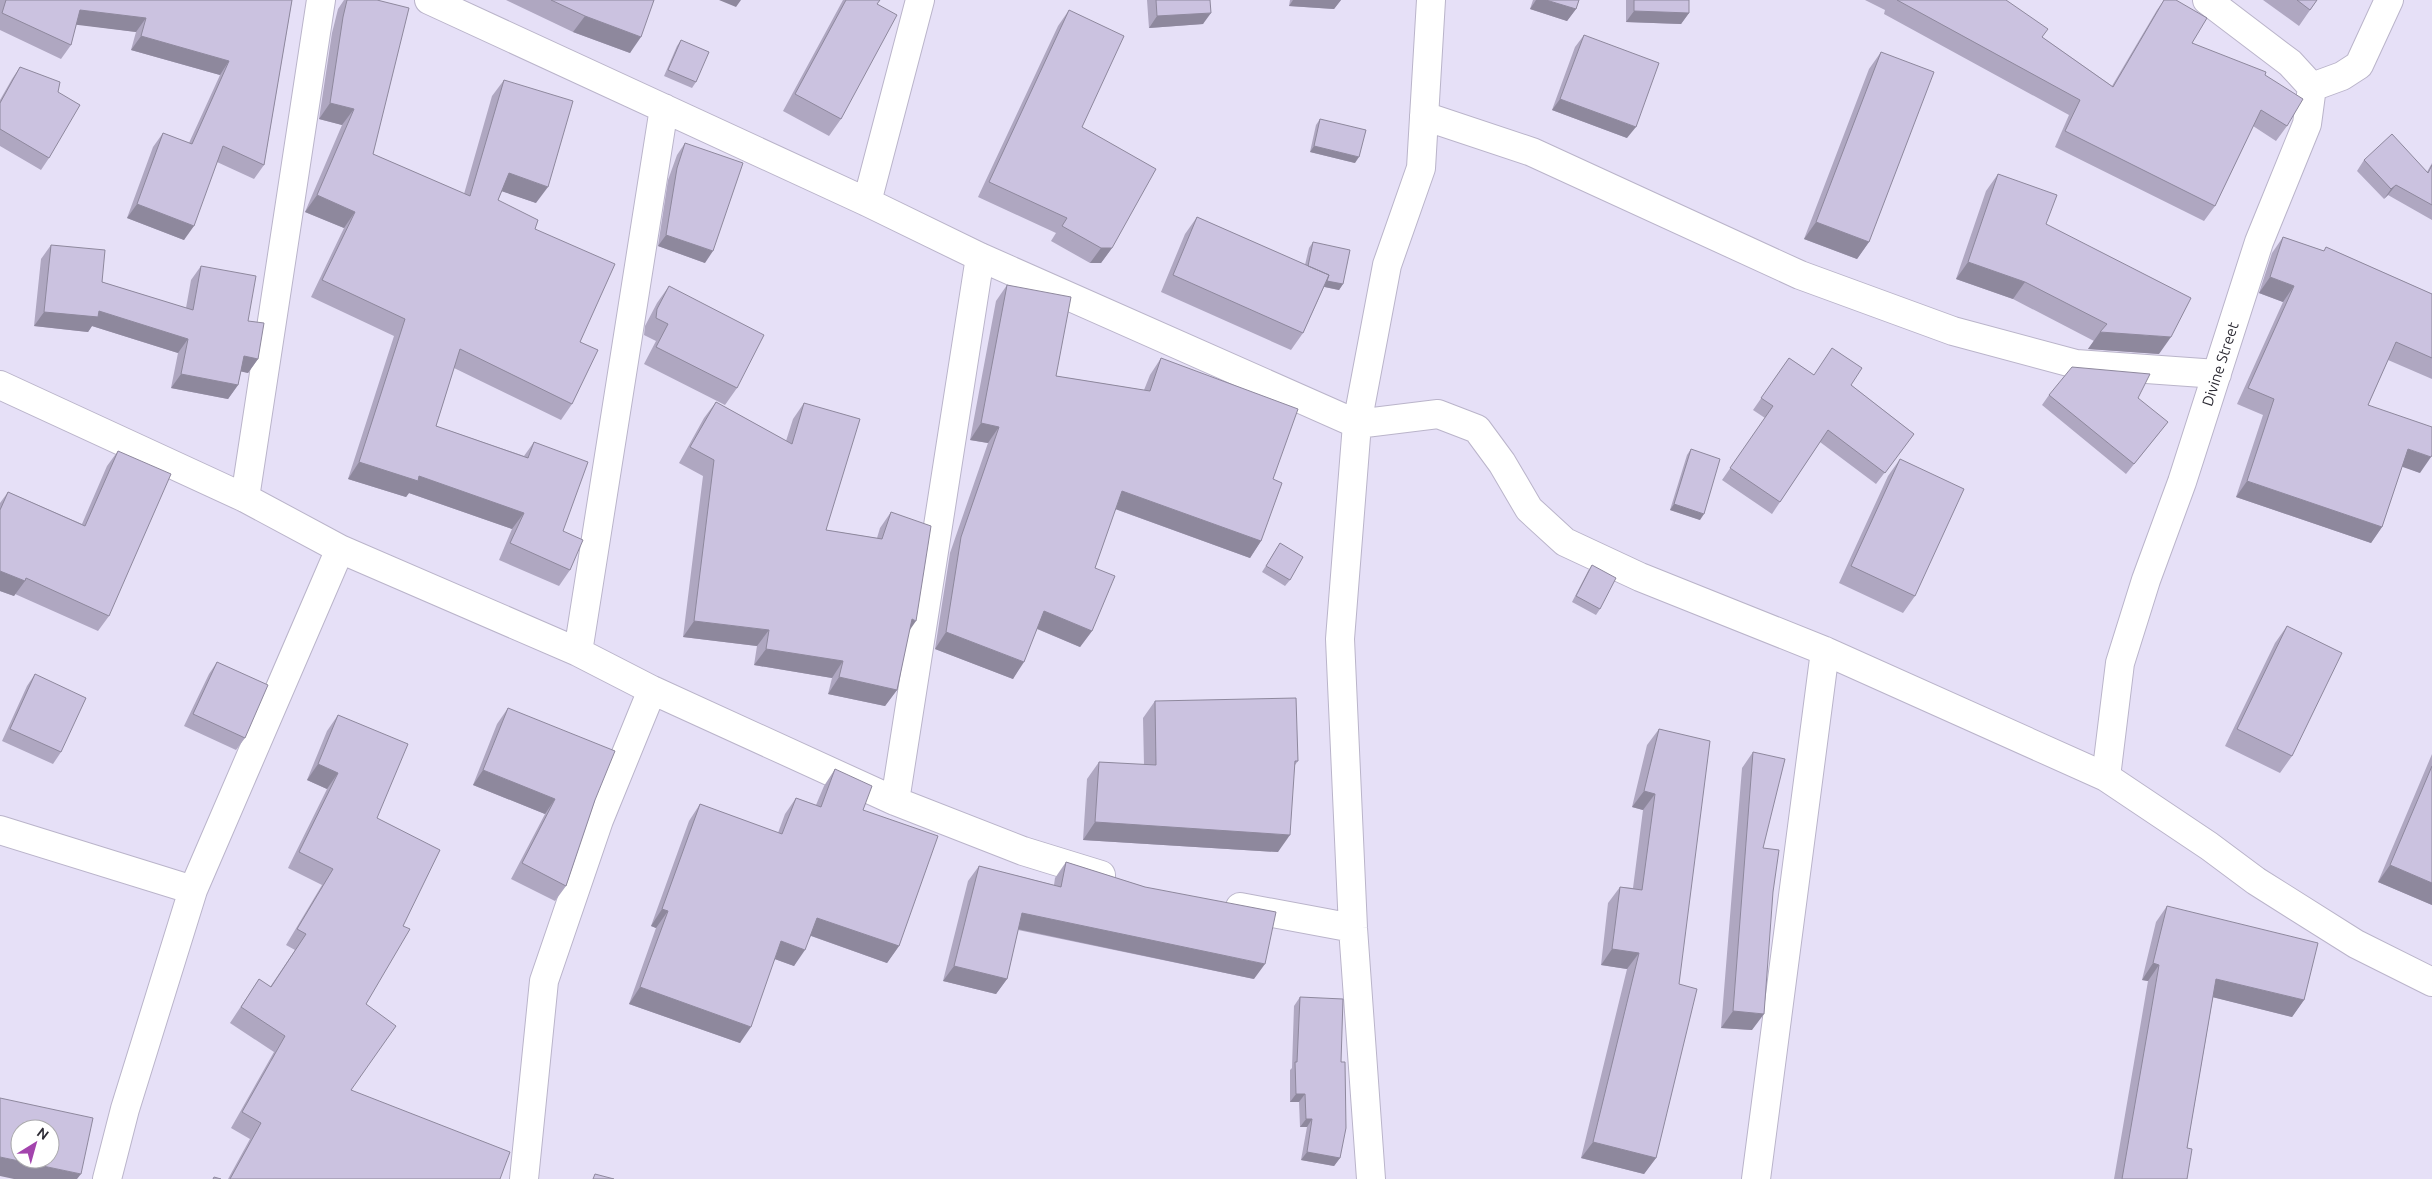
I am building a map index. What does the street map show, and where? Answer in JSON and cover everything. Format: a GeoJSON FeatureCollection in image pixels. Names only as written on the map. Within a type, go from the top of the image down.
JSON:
{"type":"FeatureCollection","features":[{"type":"Feature","properties":{"kind":"street"},"geometry":{"type":"LineString","coordinates":[[245,498],[321,0]]}},
{"type":"Feature","properties":{"kind":"street"},"geometry":{"type":"LineString","coordinates":[[429,0],[868,202],[980,257],[1357,424],[1438,414],[1477,429],[1502,463],[1529,510],[1565,542],[1640,577],[1824,650],[2106,777],[2209,846],[2256,881],[2356,944],[2432,982]]}},
{"type":"Feature","properties":{"kind":"street"},"geometry":{"type":"LineString","coordinates":[[868,202],[920,0]]}},
{"type":"Feature","properties":{"kind":"street"},"geometry":{"type":"LineString","coordinates":[[1372,1179],[1353,928],[1340,639],[1357,424],[1387,265],[1421,168],[1431,0]]}},
{"type":"Feature","properties":{"kind":"street"},"geometry":{"type":"LineString","coordinates":[[2207,0],[2290,63],[2312,87],[2342,76],[2359,65],[2389,0]]}},
{"type":"Feature","properties":{"kind":"street","name":"Divine Street"},"geometry":{"type":"LineString","coordinates":[[2106,777],[2120,663],[2217,374],[2259,242],[2307,124],[2312,87]]}},
{"type":"Feature","properties":{"kind":"street"},"geometry":{"type":"LineString","coordinates":[[578,652],[664,108]]}},
{"type":"Feature","properties":{"kind":"street"},"geometry":{"type":"LineString","coordinates":[[1424,116],[1532,152],[1800,275],[1953,331],[2076,364],[2217,374]]}},
{"type":"Feature","properties":{"kind":"street"},"geometry":{"type":"LineString","coordinates":[[895,801],[980,257]]}},
{"type":"Feature","properties":{"kind":"street"},"geometry":{"type":"LineString","coordinates":[[0,385],[245,498],[340,548],[578,652],[652,690],[895,801],[1023,851],[1128,884]]}},
{"type":"Feature","properties":{"kind":"street"},"geometry":{"type":"LineString","coordinates":[[107,1179],[125,1109],[193,890],[340,548]]}},
{"type":"Feature","properties":{"kind":"street"},"geometry":{"type":"LineString","coordinates":[[1756,1179],[1824,650]]}},
{"type":"Feature","properties":{"kind":"street"},"geometry":{"type":"LineString","coordinates":[[524,1179],[544,981],[599,820],[652,690]]}},
{"type":"Feature","properties":{"kind":"street"},"geometry":{"type":"LineString","coordinates":[[0,830],[193,890]]}},
{"type":"Feature","properties":{"kind":"street"},"geometry":{"type":"LineString","coordinates":[[1216,902],[1353,928]]}},
{"type":"Feature","properties":{"kind":"building"},"geometry":{"type":"Polygon","coordinates":[[[6,0],[292,0],[264,165],[223,146],[194,226],[137,204],[163,133],[192,144],[229,61],[141,36],[146,18],[80,10],[71,45],[2,13],[6,0]]]}},
{"type":"Feature","properties":{"kind":"building"},"geometry":{"type":"Polygon","coordinates":[[[347,0],[377,0],[409,8],[373,154],[470,196],[504,80],[573,101],[548,187],[509,173],[498,200],[538,220],[535,229],[615,264],[580,342],[598,350],[572,404],[460,349],[436,426],[528,458],[534,442],[588,462],[563,531],[583,540],[570,570],[510,543],[524,513],[419,476],[418,481],[359,462],[405,319],[322,280],[355,212],[317,195],[354,109],[330,103],[347,0]]]}},
{"type":"Feature","properties":{"kind":"building"},"geometry":{"type":"Polygon","coordinates":[[[551,0],[654,0],[641,37],[585,16],[551,0]]]}},
{"type":"Feature","properties":{"kind":"building"},"geometry":{"type":"Polygon","coordinates":[[[846,0],[880,0],[877,4],[897,15],[841,119],[795,94],[846,0]]]}},
{"type":"Feature","properties":{"kind":"building"},"geometry":{"type":"Polygon","coordinates":[[[1156,0],[1210,0],[1211,13],[1157,16],[1156,0]]]}},
{"type":"Feature","properties":{"kind":"building"},"geometry":{"type":"Polygon","coordinates":[[[1546,0],[1579,0],[1576,9],[1546,0]]]}},
{"type":"Feature","properties":{"kind":"building"},"geometry":{"type":"Polygon","coordinates":[[[1634,0],[1689,0],[1689,13],[1634,11],[1634,0]]]}},
{"type":"Feature","properties":{"kind":"building"},"geometry":{"type":"Polygon","coordinates":[[[1897,0],[2006,0],[2048,29],[2042,37],[2113,87],[2164,0],[2176,0],[2207,18],[2192,43],[2266,72],[2265,75],[2303,99],[2287,126],[2261,110],[2215,206],[2065,131],[2080,100],[1897,0]]]}},
{"type":"Feature","properties":{"kind":"building"},"geometry":{"type":"Polygon","coordinates":[[[2297,0],[2317,0],[2310,10],[2297,0]]]}},
{"type":"Feature","properties":{"kind":"building"},"geometry":{"type":"Polygon","coordinates":[[[1069,10],[1124,36],[1082,127],[1156,169],[1112,248],[1101,248],[1062,226],[1067,218],[989,182],[1069,10]]]}},
{"type":"Feature","properties":{"kind":"building"},"geometry":{"type":"Polygon","coordinates":[[[1584,35],[1659,63],[1636,127],[1560,99],[1584,35]]]}},
{"type":"Feature","properties":{"kind":"building"},"geometry":{"type":"Polygon","coordinates":[[[681,40],[709,52],[696,82],[668,70],[681,40]]]}},
{"type":"Feature","properties":{"kind":"building"},"geometry":{"type":"Polygon","coordinates":[[[1881,52],[1934,72],[1869,242],[1816,222],[1881,52]]]}},
{"type":"Feature","properties":{"kind":"building"},"geometry":{"type":"Polygon","coordinates":[[[20,67],[60,82],[58,92],[80,105],[49,158],[0,129],[0,103],[20,67]]]}},
{"type":"Feature","properties":{"kind":"building"},"geometry":{"type":"Polygon","coordinates":[[[1320,119],[1366,130],[1359,157],[1314,146],[1320,119]]]}},
{"type":"Feature","properties":{"kind":"building"},"geometry":{"type":"Polygon","coordinates":[[[2392,134],[2428,173],[2432,165],[2432,205],[2396,185],[2391,189],[2364,160],[2392,134]]]}},
{"type":"Feature","properties":{"kind":"building"},"geometry":{"type":"Polygon","coordinates":[[[685,143],[743,163],[713,251],[666,235],[677,168],[685,143]]]}},
{"type":"Feature","properties":{"kind":"building"},"geometry":{"type":"Polygon","coordinates":[[[1998,174],[2057,195],[2046,224],[2191,298],[2171,337],[2100,332],[2107,324],[2025,282],[1968,262],[1998,174]]]}},
{"type":"Feature","properties":{"kind":"building"},"geometry":{"type":"Polygon","coordinates":[[[1197,217],[1329,275],[1303,333],[1173,275],[1197,217]]]}},
{"type":"Feature","properties":{"kind":"building"},"geometry":{"type":"Polygon","coordinates":[[[2283,237],[2324,251],[2326,247],[2432,294],[2432,358],[2396,342],[2368,405],[2432,427],[2431,457],[2408,449],[2382,527],[2247,481],[2274,399],[2248,388],[2294,286],[2270,277],[2283,237]]]}},
{"type":"Feature","properties":{"kind":"building"},"geometry":{"type":"Polygon","coordinates":[[[1313,242],[1350,250],[1343,284],[1327,281],[1329,275],[1308,266],[1313,242]]]}},
{"type":"Feature","properties":{"kind":"building"},"geometry":{"type":"Polygon","coordinates":[[[51,245],[105,250],[102,282],[193,310],[201,266],[256,276],[248,321],[264,323],[258,359],[244,356],[238,385],[181,374],[188,339],[99,311],[98,317],[44,312],[51,245]]]}},
{"type":"Feature","properties":{"kind":"building"},"geometry":{"type":"Polygon","coordinates":[[[1007,285],[1071,297],[1056,376],[1150,391],[1161,358],[1298,409],[1273,479],[1282,483],[1261,541],[1122,491],[1095,568],[1115,576],[1092,631],[1044,611],[1024,662],[946,632],[961,537],[999,427],[981,423],[1007,285]]]}},
{"type":"Feature","properties":{"kind":"building"},"geometry":{"type":"Polygon","coordinates":[[[669,286],[764,335],[737,388],[656,347],[668,324],[656,318],[657,309],[669,286]]]}},
{"type":"Feature","properties":{"kind":"building"},"geometry":{"type":"Polygon","coordinates":[[[1832,348],[1862,368],[1851,385],[1914,434],[1885,473],[1828,430],[1780,502],[1730,468],[1773,406],[1761,398],[1789,358],[1814,375],[1832,348]]]}},
{"type":"Feature","properties":{"kind":"building"},"geometry":{"type":"Polygon","coordinates":[[[2072,367],[2150,374],[2138,398],[2168,422],[2134,464],[2049,395],[2072,367]]]}},
{"type":"Feature","properties":{"kind":"building"},"geometry":{"type":"Polygon","coordinates":[[[716,402],[792,444],[804,403],[860,419],[826,530],[882,539],[891,512],[931,526],[916,621],[912,619],[897,690],[839,677],[843,661],[766,649],[769,630],[694,621],[714,460],[690,447],[716,402]]]}},
{"type":"Feature","properties":{"kind":"building"},"geometry":{"type":"Polygon","coordinates":[[[1691,449],[1720,459],[1704,514],[1674,504],[1691,449]]]}},
{"type":"Feature","properties":{"kind":"building"},"geometry":{"type":"Polygon","coordinates":[[[118,451],[171,474],[109,616],[26,578],[25,581],[0,571],[0,510],[8,492],[85,526],[118,451]]]}},
{"type":"Feature","properties":{"kind":"building"},"geometry":{"type":"Polygon","coordinates":[[[1900,459],[1964,489],[1915,596],[1851,566],[1900,459]]]}},
{"type":"Feature","properties":{"kind":"building"},"geometry":{"type":"Polygon","coordinates":[[[1280,543],[1303,557],[1290,580],[1266,566],[1280,543]]]}},
{"type":"Feature","properties":{"kind":"building"},"geometry":{"type":"Polygon","coordinates":[[[1592,565],[1616,578],[1600,609],[1576,596],[1592,565]]]}},
{"type":"Feature","properties":{"kind":"building"},"geometry":{"type":"Polygon","coordinates":[[[2287,626],[2342,653],[2292,756],[2237,729],[2287,626]]]}},
{"type":"Feature","properties":{"kind":"building"},"geometry":{"type":"Polygon","coordinates":[[[217,662],[268,685],[245,738],[193,714],[217,662]]]}},
{"type":"Feature","properties":{"kind":"building"},"geometry":{"type":"Polygon","coordinates":[[[35,674],[86,698],[61,752],[10,729],[35,674]]]}},
{"type":"Feature","properties":{"kind":"building"},"geometry":{"type":"Polygon","coordinates":[[[1296,698],[1298,761],[1295,761],[1290,835],[1095,822],[1099,762],[1156,765],[1155,701],[1296,698]]]}},
{"type":"Feature","properties":{"kind":"building"},"geometry":{"type":"Polygon","coordinates":[[[508,708],[615,751],[595,800],[566,886],[522,863],[555,799],[483,770],[508,708]]]}},
{"type":"Feature","properties":{"kind":"building"},"geometry":{"type":"Polygon","coordinates":[[[338,715],[408,744],[377,818],[440,850],[403,926],[410,929],[366,1004],[396,1026],[351,1090],[510,1152],[500,1179],[230,1179],[261,1123],[242,1112],[285,1036],[241,1007],[259,979],[271,987],[306,934],[297,929],[333,869],[299,852],[338,773],[318,764],[338,715]]]}},
{"type":"Feature","properties":{"kind":"building"},"geometry":{"type":"Polygon","coordinates":[[[1659,729],[1710,741],[1679,984],[1697,989],[1656,1158],[1593,1142],[1639,953],[1612,949],[1620,887],[1642,890],[1655,794],[1644,791],[1659,729]]]}},
{"type":"Feature","properties":{"kind":"building"},"geometry":{"type":"Polygon","coordinates":[[[1753,752],[1785,759],[1763,848],[1779,850],[1773,892],[1764,1014],[1733,1011],[1753,752]]]}},
{"type":"Feature","properties":{"kind":"building"},"geometry":{"type":"Polygon","coordinates":[[[2432,766],[2432,883],[2390,865],[2432,766]]]}},
{"type":"Feature","properties":{"kind":"building"},"geometry":{"type":"Polygon","coordinates":[[[835,769],[872,786],[863,810],[938,836],[899,946],[817,918],[805,950],[781,941],[751,1027],[640,987],[668,911],[662,909],[700,804],[782,834],[796,798],[821,807],[835,769]]]}},
{"type":"Feature","properties":{"kind":"building"},"geometry":{"type":"Polygon","coordinates":[[[1066,862],[1145,887],[1276,912],[1265,964],[1022,913],[1007,979],[954,966],[979,866],[1061,887],[1066,862]]]}},
{"type":"Feature","properties":{"kind":"building"},"geometry":{"type":"Polygon","coordinates":[[[2167,906],[2318,943],[2304,1000],[2216,979],[2187,1148],[2192,1149],[2187,1179],[2122,1179],[2159,965],[2153,963],[2167,906]]]}},
{"type":"Feature","properties":{"kind":"building"},"geometry":{"type":"Polygon","coordinates":[[[1300,997],[1343,999],[1341,1062],[1345,1062],[1346,1128],[1340,1158],[1307,1152],[1312,1119],[1306,1119],[1305,1094],[1296,1094],[1295,1062],[1297,1062],[1300,997]]]}},
{"type":"Feature","properties":{"kind":"building"},"geometry":{"type":"Polygon","coordinates":[[[0,1098],[93,1118],[81,1174],[57,1169],[60,1169],[60,1119],[10,1119],[10,1159],[0,1157],[0,1098]]]}},
{"type":"Feature","properties":{"kind":"building"},"geometry":{"type":"Polygon","coordinates":[[[595,1174],[614,1179],[593,1179],[595,1174]]]}}]}
